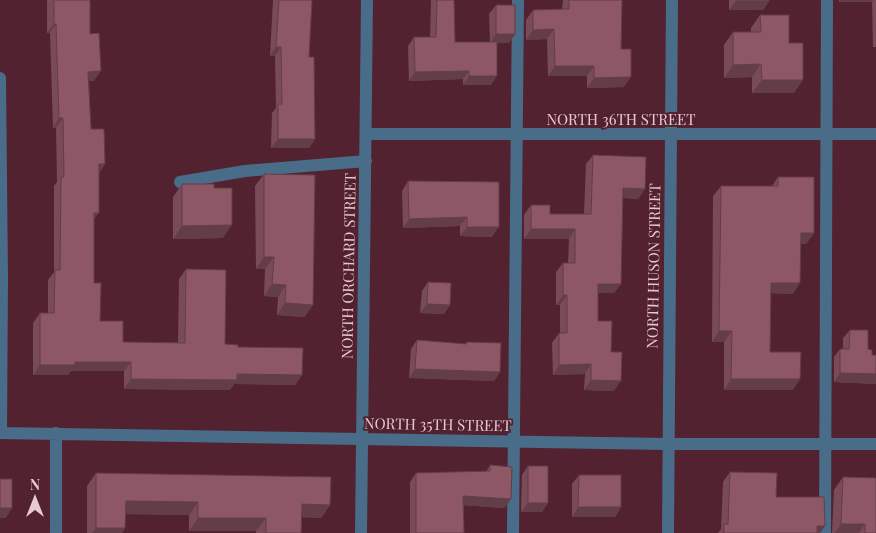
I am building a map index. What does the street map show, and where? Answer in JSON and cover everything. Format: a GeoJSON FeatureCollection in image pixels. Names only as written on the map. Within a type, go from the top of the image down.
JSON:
{"type":"FeatureCollection","features":[{"type":"Feature","properties":{"kind":"street","name":"NORTH ORCHARD STREET"},"geometry":{"type":"LineString","coordinates":[[361,533],[367,0]]}},
{"type":"Feature","properties":{"kind":"street"},"geometry":{"type":"LineString","coordinates":[[513,533],[518,0]]}},
{"type":"Feature","properties":{"kind":"street","name":"NORTH HUSON STREET"},"geometry":{"type":"LineString","coordinates":[[668,533],[667,444],[672,0]]}},
{"type":"Feature","properties":{"kind":"street"},"geometry":{"type":"LineString","coordinates":[[825,533],[827,0]]}},
{"type":"Feature","properties":{"kind":"street"},"geometry":{"type":"LineString","coordinates":[[0,78],[0,433]]}},
{"type":"Feature","properties":{"kind":"street","name":"NORTH 36TH STREET"},"geometry":{"type":"LineString","coordinates":[[366,134],[876,134]]}},
{"type":"Feature","properties":{"kind":"street"},"geometry":{"type":"LineString","coordinates":[[180,182],[245,171],[366,161]]}},
{"type":"Feature","properties":{"kind":"street","name":"NORTH 35TH STREET"},"geometry":{"type":"LineString","coordinates":[[0,433],[667,444],[876,444]]}},
{"type":"Feature","properties":{"kind":"street"},"geometry":{"type":"LineString","coordinates":[[56,433],[56,533]]}},
{"type":"Feature","properties":{"kind":"building"},"geometry":{"type":"Polygon","coordinates":[[[54,0],[90,0],[90,34],[99,33],[101,71],[88,72],[91,129],[104,129],[105,164],[99,164],[99,213],[94,213],[94,283],[101,283],[100,321],[123,321],[123,342],[185,343],[186,269],[226,270],[225,344],[238,345],[238,347],[303,348],[302,375],[237,374],[237,380],[131,379],[131,362],[75,362],[75,365],[40,365],[40,313],[54,313],[55,270],[60,270],[61,177],[64,177],[63,118],[59,118],[54,0]]]}},
{"type":"Feature","properties":{"kind":"building"},"geometry":{"type":"Polygon","coordinates":[[[279,0],[312,0],[309,57],[314,57],[315,139],[278,139],[278,104],[282,104],[281,47],[276,47],[279,0]]]}},
{"type":"Feature","properties":{"kind":"building"},"geometry":{"type":"Polygon","coordinates":[[[437,0],[454,0],[455,42],[497,42],[497,76],[469,76],[469,71],[415,72],[414,37],[436,37],[437,0]]]}},
{"type":"Feature","properties":{"kind":"building"},"geometry":{"type":"Polygon","coordinates":[[[569,0],[622,0],[621,49],[631,49],[631,77],[594,78],[594,66],[555,66],[554,29],[533,30],[533,10],[569,9],[569,0]]]}},
{"type":"Feature","properties":{"kind":"building"},"geometry":{"type":"Polygon","coordinates":[[[769,0],[769,1],[736,1],[769,0]]]}},
{"type":"Feature","properties":{"kind":"building"},"geometry":{"type":"Polygon","coordinates":[[[496,5],[515,5],[515,34],[496,34],[496,5]]]}},
{"type":"Feature","properties":{"kind":"building"},"geometry":{"type":"Polygon","coordinates":[[[760,15],[789,15],[789,43],[803,43],[803,80],[762,80],[761,64],[733,65],[733,32],[761,32],[760,15]]]}},
{"type":"Feature","properties":{"kind":"building"},"geometry":{"type":"Polygon","coordinates":[[[593,155],[646,157],[645,189],[623,188],[621,284],[598,284],[598,321],[612,321],[611,352],[622,352],[621,381],[591,380],[591,364],[559,365],[559,333],[567,333],[567,295],[563,295],[563,263],[575,263],[575,229],[531,229],[531,205],[550,205],[550,214],[591,214],[593,155]]]}},
{"type":"Feature","properties":{"kind":"building"},"geometry":{"type":"Polygon","coordinates":[[[264,174],[315,175],[313,305],[285,303],[286,285],[272,284],[274,257],[264,257],[264,174]]]}},
{"type":"Feature","properties":{"kind":"building"},"geometry":{"type":"Polygon","coordinates":[[[778,177],[814,177],[814,233],[801,233],[800,283],[771,283],[770,352],[801,352],[800,379],[731,379],[732,331],[719,331],[721,186],[778,186],[778,177]]]}},
{"type":"Feature","properties":{"kind":"building"},"geometry":{"type":"Polygon","coordinates":[[[408,181],[499,182],[499,227],[467,227],[467,217],[409,219],[408,181]]]}},
{"type":"Feature","properties":{"kind":"building"},"geometry":{"type":"Polygon","coordinates":[[[182,184],[214,184],[214,188],[232,188],[232,225],[182,226],[182,184]]]}},
{"type":"Feature","properties":{"kind":"building"},"geometry":{"type":"Polygon","coordinates":[[[428,282],[451,283],[450,305],[427,304],[428,282]]]}},
{"type":"Feature","properties":{"kind":"building"},"geometry":{"type":"Polygon","coordinates":[[[850,330],[868,330],[868,349],[872,350],[872,355],[876,355],[876,374],[840,373],[840,349],[849,349],[850,330]]]}},
{"type":"Feature","properties":{"kind":"building"},"geometry":{"type":"Polygon","coordinates":[[[417,340],[466,344],[467,342],[501,343],[500,372],[415,369],[417,340]]]}},
{"type":"Feature","properties":{"kind":"building"},"geometry":{"type":"Polygon","coordinates":[[[490,465],[512,467],[511,499],[463,496],[464,533],[416,533],[416,473],[490,471],[490,465]]]}},
{"type":"Feature","properties":{"kind":"building"},"geometry":{"type":"Polygon","coordinates":[[[528,466],[548,466],[548,503],[528,503],[528,466]]]}},
{"type":"Feature","properties":{"kind":"building"},"geometry":{"type":"Polygon","coordinates":[[[730,472],[777,473],[776,497],[824,497],[825,526],[817,526],[817,533],[724,533],[724,524],[728,524],[730,472]]]}},
{"type":"Feature","properties":{"kind":"building"},"geometry":{"type":"Polygon","coordinates":[[[96,473],[331,477],[330,505],[302,504],[301,533],[266,533],[266,518],[198,518],[198,502],[126,501],[125,528],[96,528],[96,473]]]}},
{"type":"Feature","properties":{"kind":"building"},"geometry":{"type":"Polygon","coordinates":[[[579,475],[621,475],[621,507],[578,507],[579,475]]]}},
{"type":"Feature","properties":{"kind":"building"},"geometry":{"type":"Polygon","coordinates":[[[843,477],[876,478],[876,533],[865,533],[865,524],[841,524],[843,477]]]}},
{"type":"Feature","properties":{"kind":"building"},"geometry":{"type":"Polygon","coordinates":[[[0,479],[12,479],[12,508],[0,508],[0,479]]]}}]}
